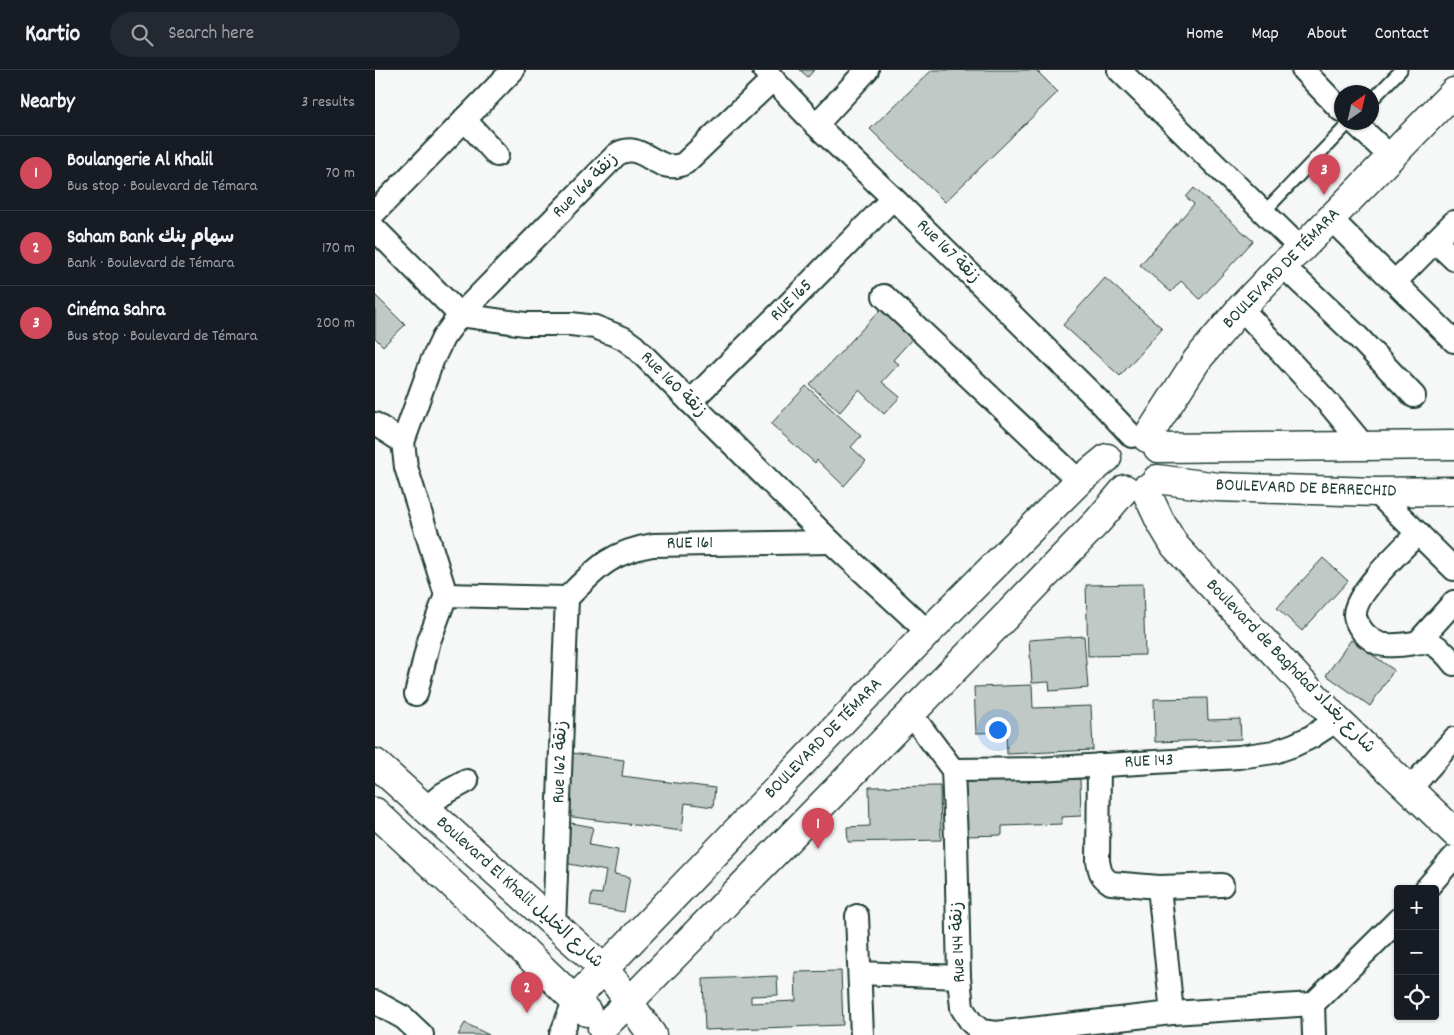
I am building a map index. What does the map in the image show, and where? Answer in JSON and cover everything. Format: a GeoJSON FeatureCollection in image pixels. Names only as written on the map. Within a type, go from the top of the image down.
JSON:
{"type":"FeatureCollection","features":[{"type":"Feature","properties":{"kind":"street"},"geometry":{"type":"LineString","coordinates":[[375,212],[513,70]]}},
{"type":"Feature","properties":{"kind":"street"},"geometry":{"type":"LineString","coordinates":[[816,125],[867,70]]}},
{"type":"Feature","properties":{"kind":"street"},"geometry":{"type":"LineString","coordinates":[[1119,70],[1264,212],[1291,257],[1356,335],[1414,396]]}},
{"type":"Feature","properties":{"kind":"street"},"geometry":{"type":"LineString","coordinates":[[1303,70],[1334,103]]}},
{"type":"Feature","properties":{"kind":"street","name":"Rue 167 زنقة"},"geometry":{"type":"LineString","coordinates":[[768,74],[816,125],[1092,394],[1146,440]]}},
{"type":"Feature","properties":{"kind":"street","name":"Rue 166 زنقة"},"geometry":{"type":"LineString","coordinates":[[460,315],[616,155],[628,149],[664,165],[678,167],[685,163],[768,74]]}},
{"type":"Feature","properties":{"kind":"street","name":"BOULEVARD DE TÉMARA"},"geometry":{"type":"LineString","coordinates":[[1146,440],[1197,360],[1241,308],[1331,219],[1454,92]]}},
{"type":"Feature","properties":{"kind":"street"},"geometry":{"type":"LineString","coordinates":[[464,119],[497,155]]}},
{"type":"Feature","properties":{"kind":"street"},"geometry":{"type":"LineString","coordinates":[[1361,130],[1391,157]]}},
{"type":"Feature","properties":{"kind":"street","name":"RUE 165"},"geometry":{"type":"LineString","coordinates":[[690,402],[893,198]]}},
{"type":"Feature","properties":{"kind":"street"},"geometry":{"type":"LineString","coordinates":[[1331,219],[1454,342]]}},
{"type":"Feature","properties":{"kind":"street"},"geometry":{"type":"LineString","coordinates":[[1395,282],[1454,222]]}},
{"type":"Feature","properties":{"kind":"street"},"geometry":{"type":"LineString","coordinates":[[375,229],[460,315],[443,338],[432,361],[403,442],[406,466],[446,595],[429,641],[416,694]]}},
{"type":"Feature","properties":{"kind":"street"},"geometry":{"type":"LineString","coordinates":[[1435,241],[1454,259]]}},
{"type":"Feature","properties":{"kind":"street"},"geometry":{"type":"LineString","coordinates":[[884,296],[1079,481]]}},
{"type":"Feature","properties":{"kind":"street"},"geometry":{"type":"LineString","coordinates":[[1241,308],[1331,406],[1364,446]]}},
{"type":"Feature","properties":{"kind":"street","name":"Rue 160 زنقة"},"geometry":{"type":"LineString","coordinates":[[460,315],[525,324],[571,324],[595,327],[623,338],[634,346],[831,542],[928,632]]}},
{"type":"Feature","properties":{"kind":"street"},"geometry":{"type":"LineString","coordinates":[[375,424],[403,442]]}},
{"type":"Feature","properties":{"kind":"street"},"geometry":{"type":"LineString","coordinates":[[600,1033],[1098,521],[1143,485],[1162,464],[1146,440]]}},
{"type":"Feature","properties":{"kind":"street"},"geometry":{"type":"LineString","coordinates":[[1143,485],[1112,479],[1108,471],[1107,458],[1117,441],[1146,440],[1364,446],[1454,445]]}},
{"type":"Feature","properties":{"kind":"street","name":"BOULEVARD DE TÉMARA"},"geometry":{"type":"LineString","coordinates":[[561,1035],[575,999],[603,968],[928,632],[1079,481],[1107,458]]}},
{"type":"Feature","properties":{"kind":"street","name":"BOULEVARD DE BERRECHID"},"geometry":{"type":"LineString","coordinates":[[1143,485],[1376,492],[1454,491]]}},
{"type":"Feature","properties":{"kind":"street","name":"Boulevard de Baghdad شارع بغداد"},"geometry":{"type":"LineString","coordinates":[[1143,485],[1160,521],[1175,546],[1337,720],[1454,832]]}},
{"type":"Feature","properties":{"kind":"street"},"geometry":{"type":"LineString","coordinates":[[1376,492],[1454,568]]}},
{"type":"Feature","properties":{"kind":"street"},"geometry":{"type":"LineString","coordinates":[[1418,533],[1370,584],[1363,594],[1355,614],[1361,628],[1372,640],[1385,646],[1418,642],[1434,644],[1454,664]]}},
{"type":"Feature","properties":{"kind":"street","name":"RUE 161"},"geometry":{"type":"LineString","coordinates":[[567,598],[599,566],[620,553],[636,548],[653,545],[831,542]]}},
{"type":"Feature","properties":{"kind":"street"},"geometry":{"type":"LineString","coordinates":[[446,595],[567,598]]}},
{"type":"Feature","properties":{"kind":"street","name":"Rue 162 زنقة"},"geometry":{"type":"LineString","coordinates":[[554,925],[567,598]]}},
{"type":"Feature","properties":{"kind":"street"},"geometry":{"type":"LineString","coordinates":[[1418,642],[1454,602]]}},
{"type":"Feature","properties":{"kind":"street"},"geometry":{"type":"LineString","coordinates":[[911,714],[953,770]]}},
{"type":"Feature","properties":{"kind":"street","name":"RUE 143"},"geometry":{"type":"LineString","coordinates":[[953,770],[1038,769],[1239,757],[1274,752],[1311,737],[1337,720]]}},
{"type":"Feature","properties":{"kind":"street"},"geometry":{"type":"LineString","coordinates":[[1410,789],[1454,739]]}},
{"type":"Feature","properties":{"kind":"street","name":"Boulevard El Khalil شارع الخليل"},"geometry":{"type":"LineString","coordinates":[[375,763],[603,968],[652,1035]]}},
{"type":"Feature","properties":{"kind":"street"},"geometry":{"type":"LineString","coordinates":[[1099,765],[1098,861],[1100,875],[1111,883],[1159,887],[1222,885]]}},
{"type":"Feature","properties":{"kind":"street","name":"Rue 144 زنقة"},"geometry":{"type":"LineString","coordinates":[[953,770],[959,977],[962,1008],[971,1022],[981,1031],[996,1033],[1127,1027],[1172,1013],[1313,1004]]}},
{"type":"Feature","properties":{"kind":"street"},"geometry":{"type":"LineString","coordinates":[[426,808],[443,794],[467,781]]}},
{"type":"Feature","properties":{"kind":"street","name":"Boulevard El Khalil شارع الخليل"},"geometry":{"type":"LineString","coordinates":[[375,812],[575,999],[600,1033]]}},
{"type":"Feature","properties":{"kind":"street"},"geometry":{"type":"LineString","coordinates":[[1430,885],[1454,857]]}},
{"type":"Feature","properties":{"kind":"street"},"geometry":{"type":"LineString","coordinates":[[1159,887],[1172,1013]]}},
{"type":"Feature","properties":{"kind":"street"},"geometry":{"type":"LineString","coordinates":[[857,916],[861,1035]]}},
{"type":"Feature","properties":{"kind":"street"},"geometry":{"type":"LineString","coordinates":[[1314,1035],[1313,1004],[1394,924]]}},
{"type":"Feature","properties":{"kind":"street"},"geometry":{"type":"LineString","coordinates":[[860,973],[959,977]]}},
{"type":"Feature","properties":{"kind":"street"},"geometry":{"type":"LineString","coordinates":[[375,1002],[404,1018],[422,1035]]}},
{"type":"Feature","properties":{"kind":"lane"},"geometry":{"type":"LineString","coordinates":[[1379,93],[1401,70]]}},
{"type":"Feature","properties":{"kind":"lane"},"geometry":{"type":"LineString","coordinates":[[1264,212],[1344,130]]}},
{"type":"Feature","properties":{"kind":"building"},"geometry":{"type":"Polygon","coordinates":[[[800,70],[814,70],[808,77],[800,70]]]}},
{"type":"Feature","properties":{"kind":"building"},"geometry":{"type":"Polygon","coordinates":[[[932,70],[1036,70],[1058,92],[945,202],[870,129],[932,70]]]}},
{"type":"Feature","properties":{"kind":"building"},"geometry":{"type":"Polygon","coordinates":[[[1194,188],[1253,241],[1200,299],[1181,281],[1171,292],[1140,265],[1194,204],[1186,197],[1194,188]]]}},
{"type":"Feature","properties":{"kind":"building"},"geometry":{"type":"Polygon","coordinates":[[[1105,278],[1162,328],[1120,376],[1063,325],[1105,278]]]}},
{"type":"Feature","properties":{"kind":"building"},"geometry":{"type":"Polygon","coordinates":[[[375,295],[405,325],[383,346],[375,338],[375,295]]]}},
{"type":"Feature","properties":{"kind":"building"},"geometry":{"type":"Polygon","coordinates":[[[881,309],[913,338],[893,360],[899,364],[882,382],[900,397],[884,414],[859,390],[840,412],[810,385],[881,309]]]}},
{"type":"Feature","properties":{"kind":"building"},"geometry":{"type":"Polygon","coordinates":[[[806,386],[861,436],[851,447],[866,461],[844,486],[817,460],[815,463],[771,424],[806,386]]]}},
{"type":"Feature","properties":{"kind":"building"},"geometry":{"type":"Polygon","coordinates":[[[1323,558],[1348,581],[1302,631],[1277,608],[1323,558]]]}},
{"type":"Feature","properties":{"kind":"building"},"geometry":{"type":"Polygon","coordinates":[[[1143,584],[1145,655],[1088,656],[1086,585],[1143,584]]]}},
{"type":"Feature","properties":{"kind":"building"},"geometry":{"type":"Polygon","coordinates":[[[1084,636],[1088,688],[1050,691],[1049,682],[1032,683],[1029,640],[1084,636]]]}},
{"type":"Feature","properties":{"kind":"building"},"geometry":{"type":"Polygon","coordinates":[[[1351,640],[1394,670],[1370,706],[1326,675],[1351,640]]]}},
{"type":"Feature","properties":{"kind":"building"},"geometry":{"type":"Polygon","coordinates":[[[1032,685],[1033,708],[1091,706],[1093,750],[1007,754],[1006,732],[976,733],[974,687],[1032,685]]]}},
{"type":"Feature","properties":{"kind":"building"},"geometry":{"type":"Polygon","coordinates":[[[1207,698],[1208,720],[1240,719],[1241,739],[1155,742],[1154,699],[1207,698]]]}},
{"type":"Feature","properties":{"kind":"building"},"geometry":{"type":"Polygon","coordinates":[[[572,753],[624,760],[622,776],[715,788],[713,807],[685,803],[682,831],[565,816],[572,753]]]}},
{"type":"Feature","properties":{"kind":"building"},"geometry":{"type":"Polygon","coordinates":[[[1080,779],[1081,816],[1061,817],[1062,824],[1002,826],[1002,835],[966,836],[965,782],[1080,779]]]}},
{"type":"Feature","properties":{"kind":"building"},"geometry":{"type":"Polygon","coordinates":[[[940,786],[941,840],[848,842],[847,827],[870,826],[869,787],[940,786]]]}},
{"type":"Feature","properties":{"kind":"building"},"geometry":{"type":"Polygon","coordinates":[[[566,822],[593,827],[589,845],[618,850],[614,874],[630,877],[624,912],[590,906],[592,893],[602,894],[606,871],[559,862],[566,822]]]}},
{"type":"Feature","properties":{"kind":"building"},"geometry":{"type":"Polygon","coordinates":[[[841,971],[843,1025],[705,1030],[703,979],[777,976],[778,995],[751,996],[751,1003],[796,1001],[795,972],[841,971]]]}},
{"type":"Feature","properties":{"kind":"building"},"geometry":{"type":"Polygon","coordinates":[[[465,1023],[489,1035],[458,1035],[465,1023]]]}},
{"type":"Feature","properties":{"kind":"place","name":"Cinéma Sahra"},"geometry":{"type":"Point","coordinates":[1324,195]}},
{"type":"Feature","properties":{"kind":"place","name":"Boulangerie Al Khalil"},"geometry":{"type":"Point","coordinates":[818,849]}},
{"type":"Feature","properties":{"kind":"place","name":"Saham Bank سهام بنك"},"geometry":{"type":"Point","coordinates":[527,1013]}}]}
